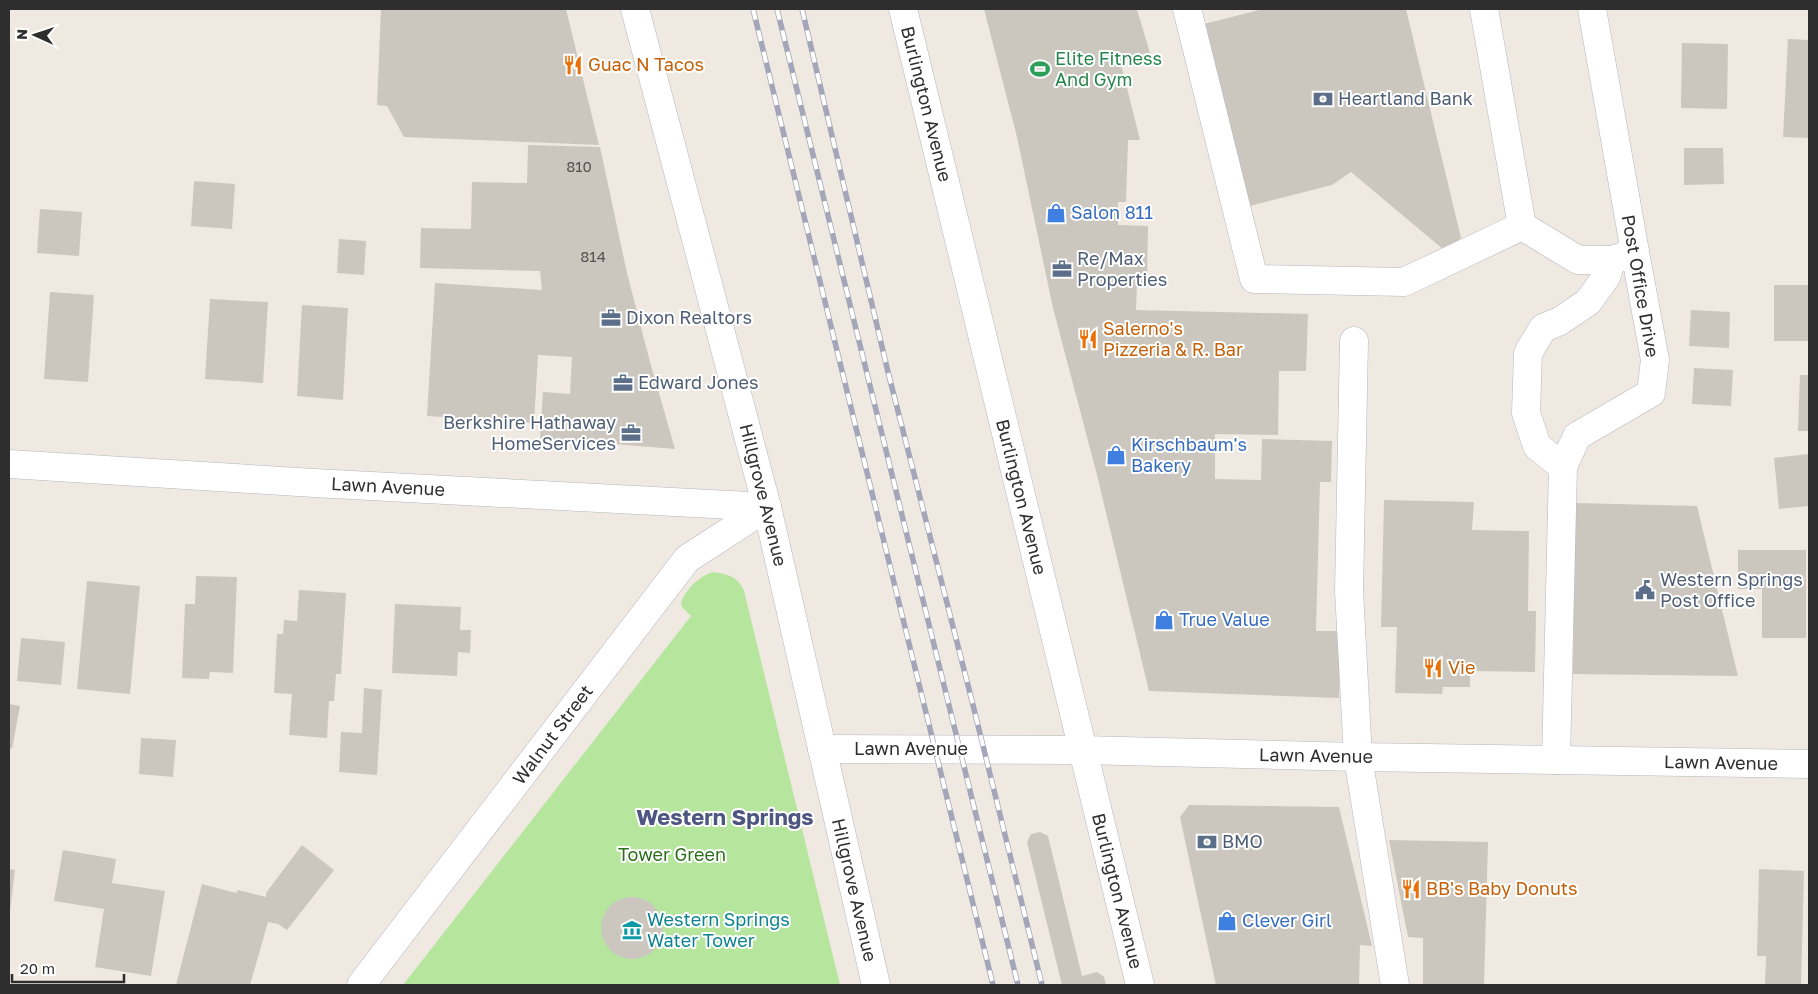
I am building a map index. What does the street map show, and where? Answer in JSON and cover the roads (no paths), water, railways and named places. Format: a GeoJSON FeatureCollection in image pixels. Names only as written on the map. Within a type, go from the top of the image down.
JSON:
{"type":"FeatureCollection","features":[{"type":"Feature","properties":{"kind":"street","name":"Hillgrove Avenue"},"geometry":{"type":"LineString","coordinates":[[635,9],[767,507],[876,985]]}},
{"type":"Feature","properties":{"kind":"street","name":"Burlington Avenue"},"geometry":{"type":"LineString","coordinates":[[903,9],[1140,985]]}},
{"type":"Feature","properties":{"kind":"street"},"geometry":{"type":"LineString","coordinates":[[1188,9],[1254,279],[1404,282],[1522,226]]}},
{"type":"Feature","properties":{"kind":"street"},"geometry":{"type":"LineString","coordinates":[[1484,9],[1522,226],[1578,260],[1623,256]]}},
{"type":"Feature","properties":{"kind":"street","name":"Post Office Drive"},"geometry":{"type":"LineString","coordinates":[[1556,760],[1563,467],[1577,436],[1651,393],[1655,360],[1623,256],[1592,9]]}},
{"type":"Feature","properties":{"kind":"street"},"geometry":{"type":"LineString","coordinates":[[1563,467],[1537,446],[1526,413],[1528,353],[1543,328],[1560,320],[1588,302],[1623,256]]}},
{"type":"Feature","properties":{"kind":"street"},"geometry":{"type":"LineString","coordinates":[[1354,341],[1349,591],[1358,757],[1395,985]]}},
{"type":"Feature","properties":{"kind":"street","name":"Lawn Avenue"},"geometry":{"type":"LineString","coordinates":[[9,464],[314,483],[767,507]]}},
{"type":"Feature","properties":{"kind":"street","name":"Walnut Street"},"geometry":{"type":"LineString","coordinates":[[361,985],[687,560],[767,507]]}},
{"type":"Feature","properties":{"kind":"street","name":"Lawn Avenue"},"geometry":{"type":"LineString","coordinates":[[822,749],[1082,750],[1358,757],[1809,764]]}},
{"type":"Feature","properties":{"kind":"railway"},"geometry":{"type":"LineString","coordinates":[[753,9],[993,985]]}},
{"type":"Feature","properties":{"kind":"railway"},"geometry":{"type":"LineString","coordinates":[[777,9],[1018,985]]}},
{"type":"Feature","properties":{"kind":"railway"},"geometry":{"type":"LineString","coordinates":[[802,9],[888,372],[1042,985]]}},
{"type":"Feature","properties":{"kind":"place","name":"Guac N Tacos"},"geometry":{"type":"Point","coordinates":[573,65]}},
{"type":"Feature","properties":{"kind":"place","name":"Elite Fitness And Gym"},"geometry":{"type":"Point","coordinates":[1040,69]}},
{"type":"Feature","properties":{"kind":"place","name":"Heartland Bank"},"geometry":{"type":"Point","coordinates":[1323,99]}},
{"type":"Feature","properties":{"kind":"place","name":"Salon 811"},"geometry":{"type":"Point","coordinates":[1056,213]}},
{"type":"Feature","properties":{"kind":"place","name":"Re/Max Properties"},"geometry":{"type":"Point","coordinates":[1062,269]}},
{"type":"Feature","properties":{"kind":"place","name":"Dixon Realtors"},"geometry":{"type":"Point","coordinates":[611,318]}},
{"type":"Feature","properties":{"kind":"place","name":"Salerno's Pizzeria & R. Bar"},"geometry":{"type":"Point","coordinates":[1088,339]}},
{"type":"Feature","properties":{"kind":"place","name":"Edward Jones"},"geometry":{"type":"Point","coordinates":[623,383]}},
{"type":"Feature","properties":{"kind":"place","name":"Berkshire Hathaway HomeServices"},"geometry":{"type":"Point","coordinates":[631,433]}},
{"type":"Feature","properties":{"kind":"place","name":"Kirschbaum's Bakery"},"geometry":{"type":"Point","coordinates":[1116,455]}},
{"type":"Feature","properties":{"kind":"place","name":"Western Springs Post Office"},"geometry":{"type":"Point","coordinates":[1645,590]}},
{"type":"Feature","properties":{"kind":"place","name":"True Value"},"geometry":{"type":"Point","coordinates":[1164,620]}},
{"type":"Feature","properties":{"kind":"place","name":"Vie"},"geometry":{"type":"Point","coordinates":[1433,668]}},
{"type":"Feature","properties":{"kind":"place","name":"BMO"},"geometry":{"type":"Point","coordinates":[1207,842]}},
{"type":"Feature","properties":{"kind":"place","name":"BB's Baby Donuts"},"geometry":{"type":"Point","coordinates":[1411,889]}},
{"type":"Feature","properties":{"kind":"place","name":"Clever Girl"},"geometry":{"type":"Point","coordinates":[1227,921]}},
{"type":"Feature","properties":{"kind":"place","name":"Western Springs Water Tower"},"geometry":{"type":"Point","coordinates":[632,930]}},
{"type":"Feature","properties":{"kind":"district","name":"Western Springs"},"geometry":{"type":"Point","coordinates":[725,817]}},
{"type":"Feature","properties":{"kind":"park label","name":"Tower Green"},"geometry":{"type":"Point","coordinates":[672,855]}}]}
